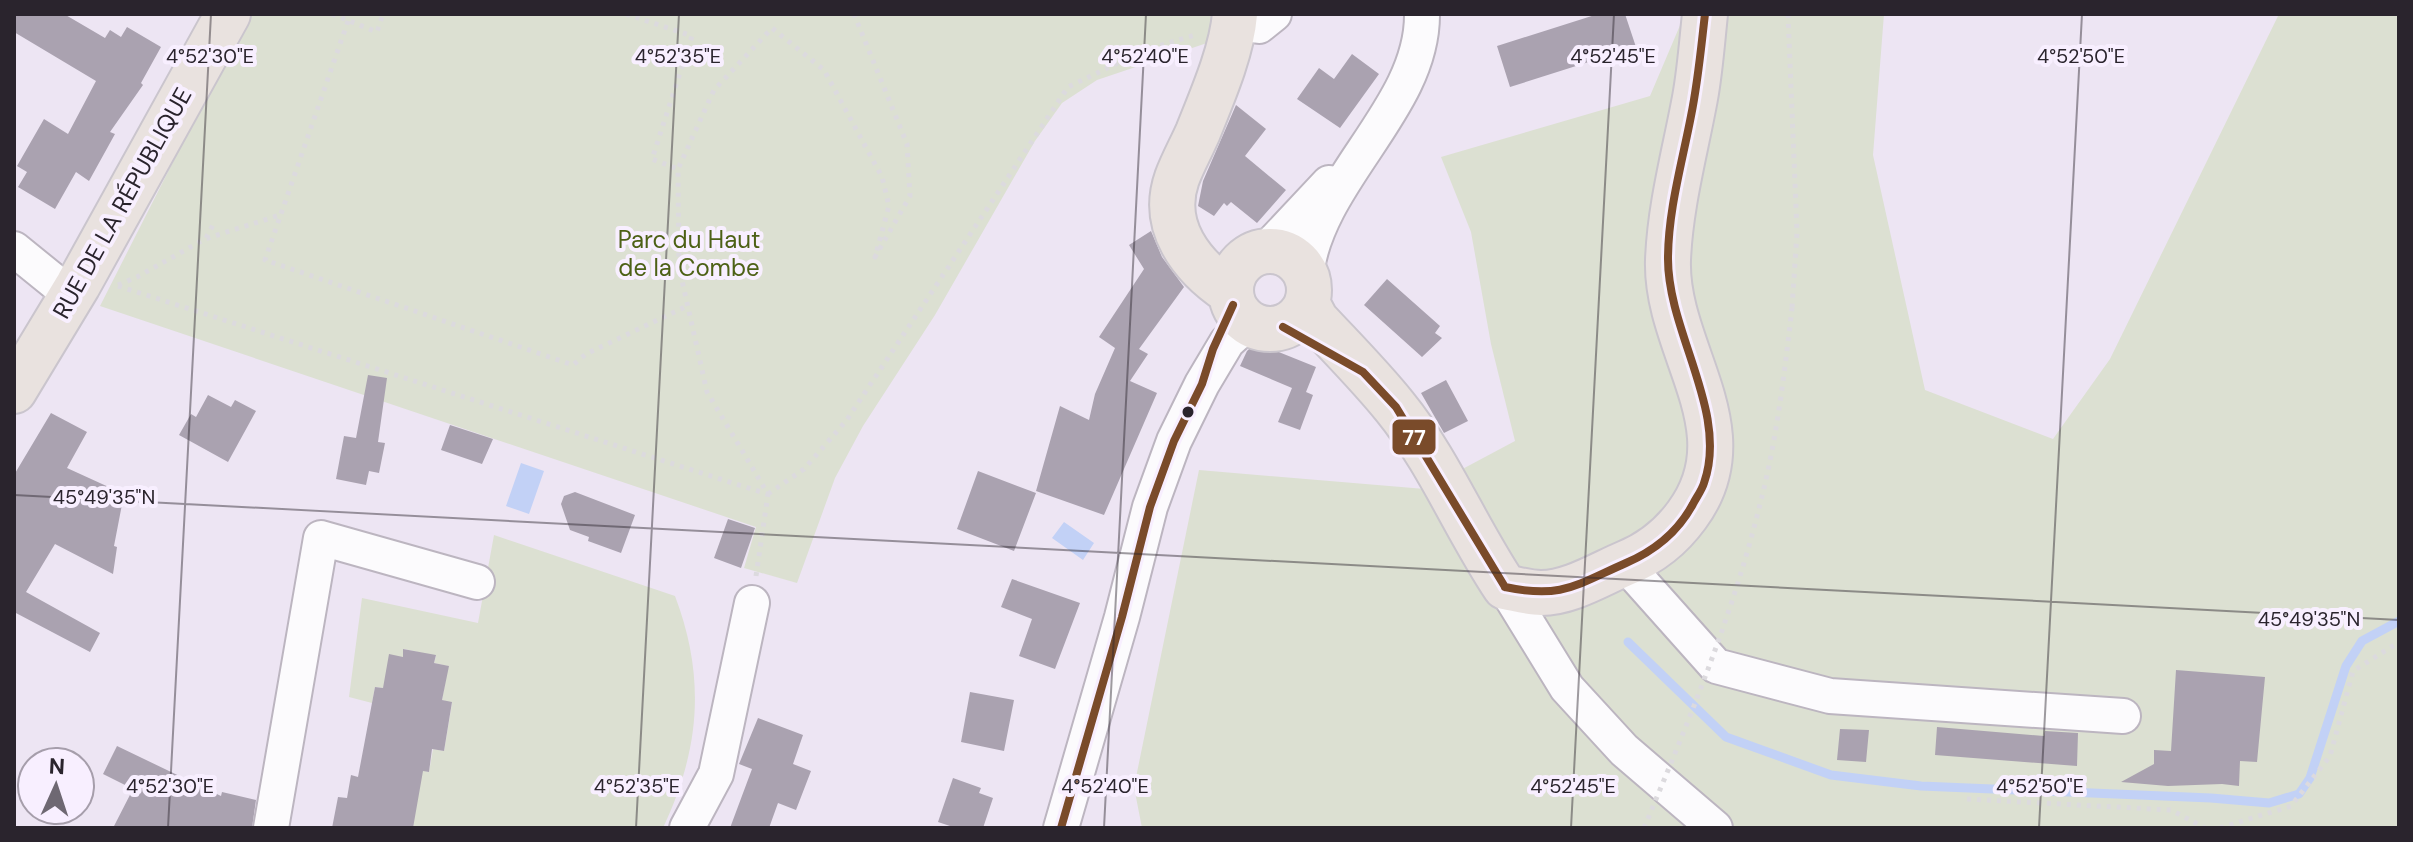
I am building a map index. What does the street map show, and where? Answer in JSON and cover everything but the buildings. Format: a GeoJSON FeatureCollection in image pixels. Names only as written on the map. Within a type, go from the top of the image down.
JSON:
{"type":"FeatureCollection","features":[{"type":"Feature","properties":{"kind":"main road","name":"RUE DE LA RÉPUBLIQUE"},"geometry":{"type":"LineString","coordinates":[[14,391],[72,296],[228,14]]}},
{"type":"Feature","properties":{"kind":"main road"},"geometry":{"type":"LineString","coordinates":[[1248,17],[1217,80],[1197,133],[1186,201],[1189,219],[1201,236],[1227,252],[1265,291],[1363,372],[1396,407],[1505,587],[1541,593],[1574,586],[1644,556],[1675,531],[1698,501],[1709,470],[1712,433],[1671,296],[1668,263],[1671,229],[1696,94],[1705,14]]}},
{"type":"Feature","properties":{"kind":"street"},"geometry":{"type":"LineString","coordinates":[[1061,828],[1122,617],[1150,507],[1174,441],[1202,384],[1213,349],[1265,291],[1309,251],[1322,216],[1363,149],[1387,117],[1405,81],[1422,31],[1422,14]]}},
{"type":"Feature","properties":{"kind":"street"},"geometry":{"type":"LineString","coordinates":[[1265,291],[1309,202],[1363,149]]}},
{"type":"Feature","properties":{"kind":"street"},"geometry":{"type":"LineString","coordinates":[[14,249],[72,296]]}},
{"type":"Feature","properties":{"kind":"street"},"geometry":{"type":"LineString","coordinates":[[271,828],[321,538],[477,582]]}},
{"type":"Feature","properties":{"kind":"street"},"geometry":{"type":"LineString","coordinates":[[1625,564],[1716,666],[1830,696],[2123,716]]}},
{"type":"Feature","properties":{"kind":"street"},"geometry":{"type":"LineString","coordinates":[[1505,587],[1567,688],[1624,750],[1715,828]]}},
{"type":"Feature","properties":{"kind":"street"},"geometry":{"type":"LineString","coordinates":[[687,828],[716,774],[752,603]]}},
{"type":"Feature","properties":{"kind":"path"},"geometry":{"type":"LineString","coordinates":[[332,14],[377,32],[383,14]]}},
{"type":"Feature","properties":{"kind":"path"},"geometry":{"type":"LineString","coordinates":[[626,14],[692,36],[652,159],[678,169]]}},
{"type":"Feature","properties":{"kind":"path"},"geometry":{"type":"LineString","coordinates":[[752,603],[768,494],[707,392],[679,267],[678,169],[714,90],[772,28],[824,70],[882,177],[889,206],[875,257],[910,196],[907,144],[854,14]]}},
{"type":"Feature","properties":{"kind":"path"},"geometry":{"type":"LineString","coordinates":[[1644,828],[1696,699],[1751,539],[1782,394],[1797,232],[1788,14]]}},
{"type":"Feature","properties":{"kind":"path"},"geometry":{"type":"LineString","coordinates":[[768,494],[804,469],[846,421],[1068,87],[1145,50],[1248,17]]}},
{"type":"Feature","properties":{"kind":"path"},"geometry":{"type":"LineString","coordinates":[[348,21],[265,260],[573,365],[586,354],[687,306]]}},
{"type":"Feature","properties":{"kind":"path"},"geometry":{"type":"LineString","coordinates":[[280,215],[205,239],[117,285],[768,494]]}},
{"type":"Feature","properties":{"kind":"path"},"geometry":{"type":"LineString","coordinates":[[205,239],[213,225]]}},
{"type":"Feature","properties":{"kind":"path"},"geometry":{"type":"LineString","coordinates":[[2220,828],[2291,806],[2330,756],[2353,671],[2399,642]]}},
{"type":"Feature","properties":{"kind":"path"},"geometry":{"type":"LineString","coordinates":[[1967,799],[2171,810],[2205,828]]}},
{"type":"Feature","properties":{"kind":"green space","name":"Parc du Haut de la Combe"},"geometry":{"type":"Polygon","coordinates":[[[248,14],[1213,14],[1210,42],[1097,80],[1062,103],[1035,141],[935,315],[863,426],[835,478],[797,583],[744,568],[756,527],[100,306],[248,14]]]}},
{"type":"Feature","properties":{"kind":"green space"},"geometry":{"type":"Polygon","coordinates":[[[1682,14],[1884,14],[1873,155],[1925,390],[2053,439],[2110,359],[2279,14],[2399,14],[2399,820],[2396,828],[1142,828],[1134,787],[1199,470],[1425,489],[1515,441],[1491,344],[1471,232],[1441,157],[1650,96],[1682,14]]]}},
{"type":"Feature","properties":{"kind":"green space"},"geometry":{"type":"Polygon","coordinates":[[[494,535],[675,596],[691,656],[695,685],[694,713],[685,770],[663,828],[413,828],[416,769],[429,772],[433,749],[444,751],[452,703],[442,700],[448,666],[434,663],[436,656],[404,649],[403,657],[383,688],[375,687],[372,703],[349,697],[362,598],[478,623],[494,535]]]}},
{"type":"Feature","properties":{"kind":"water"},"geometry":{"type":"Polygon","coordinates":[[[521,463],[544,471],[529,514],[506,506],[521,463]]]}},
{"type":"Feature","properties":{"kind":"water"},"geometry":{"type":"Polygon","coordinates":[[[1064,522],[1094,543],[1083,560],[1052,538],[1064,522]]]}},
{"type":"Feature","properties":{"kind":"waterway"},"geometry":{"type":"LineString","coordinates":[[1628,642],[1726,737],[1831,775],[1921,786],[2269,803],[2299,794],[2310,778],[2346,666],[2362,641],[2399,621]]}},
{"type":"Feature","properties":{"kind":"transit line","name":"77"},"geometry":{"type":"LineString","coordinates":[[1505,587],[1541,591],[1568,588],[1636,558],[1673,532],[1703,486],[1710,456],[1709,428],[1704,400],[1677,315],[1668,259],[1673,205],[1693,103],[1705,14]]}},
{"type":"Feature","properties":{"kind":"transit line","name":"77"},"geometry":{"type":"LineString","coordinates":[[1061,828],[1122,617],[1150,507],[1174,441],[1202,384],[1213,349],[1233,305]]}},
{"type":"Feature","properties":{"kind":"transit line","name":"77"},"geometry":{"type":"LineString","coordinates":[[1283,327],[1363,372],[1396,407],[1505,587]]}}]}
